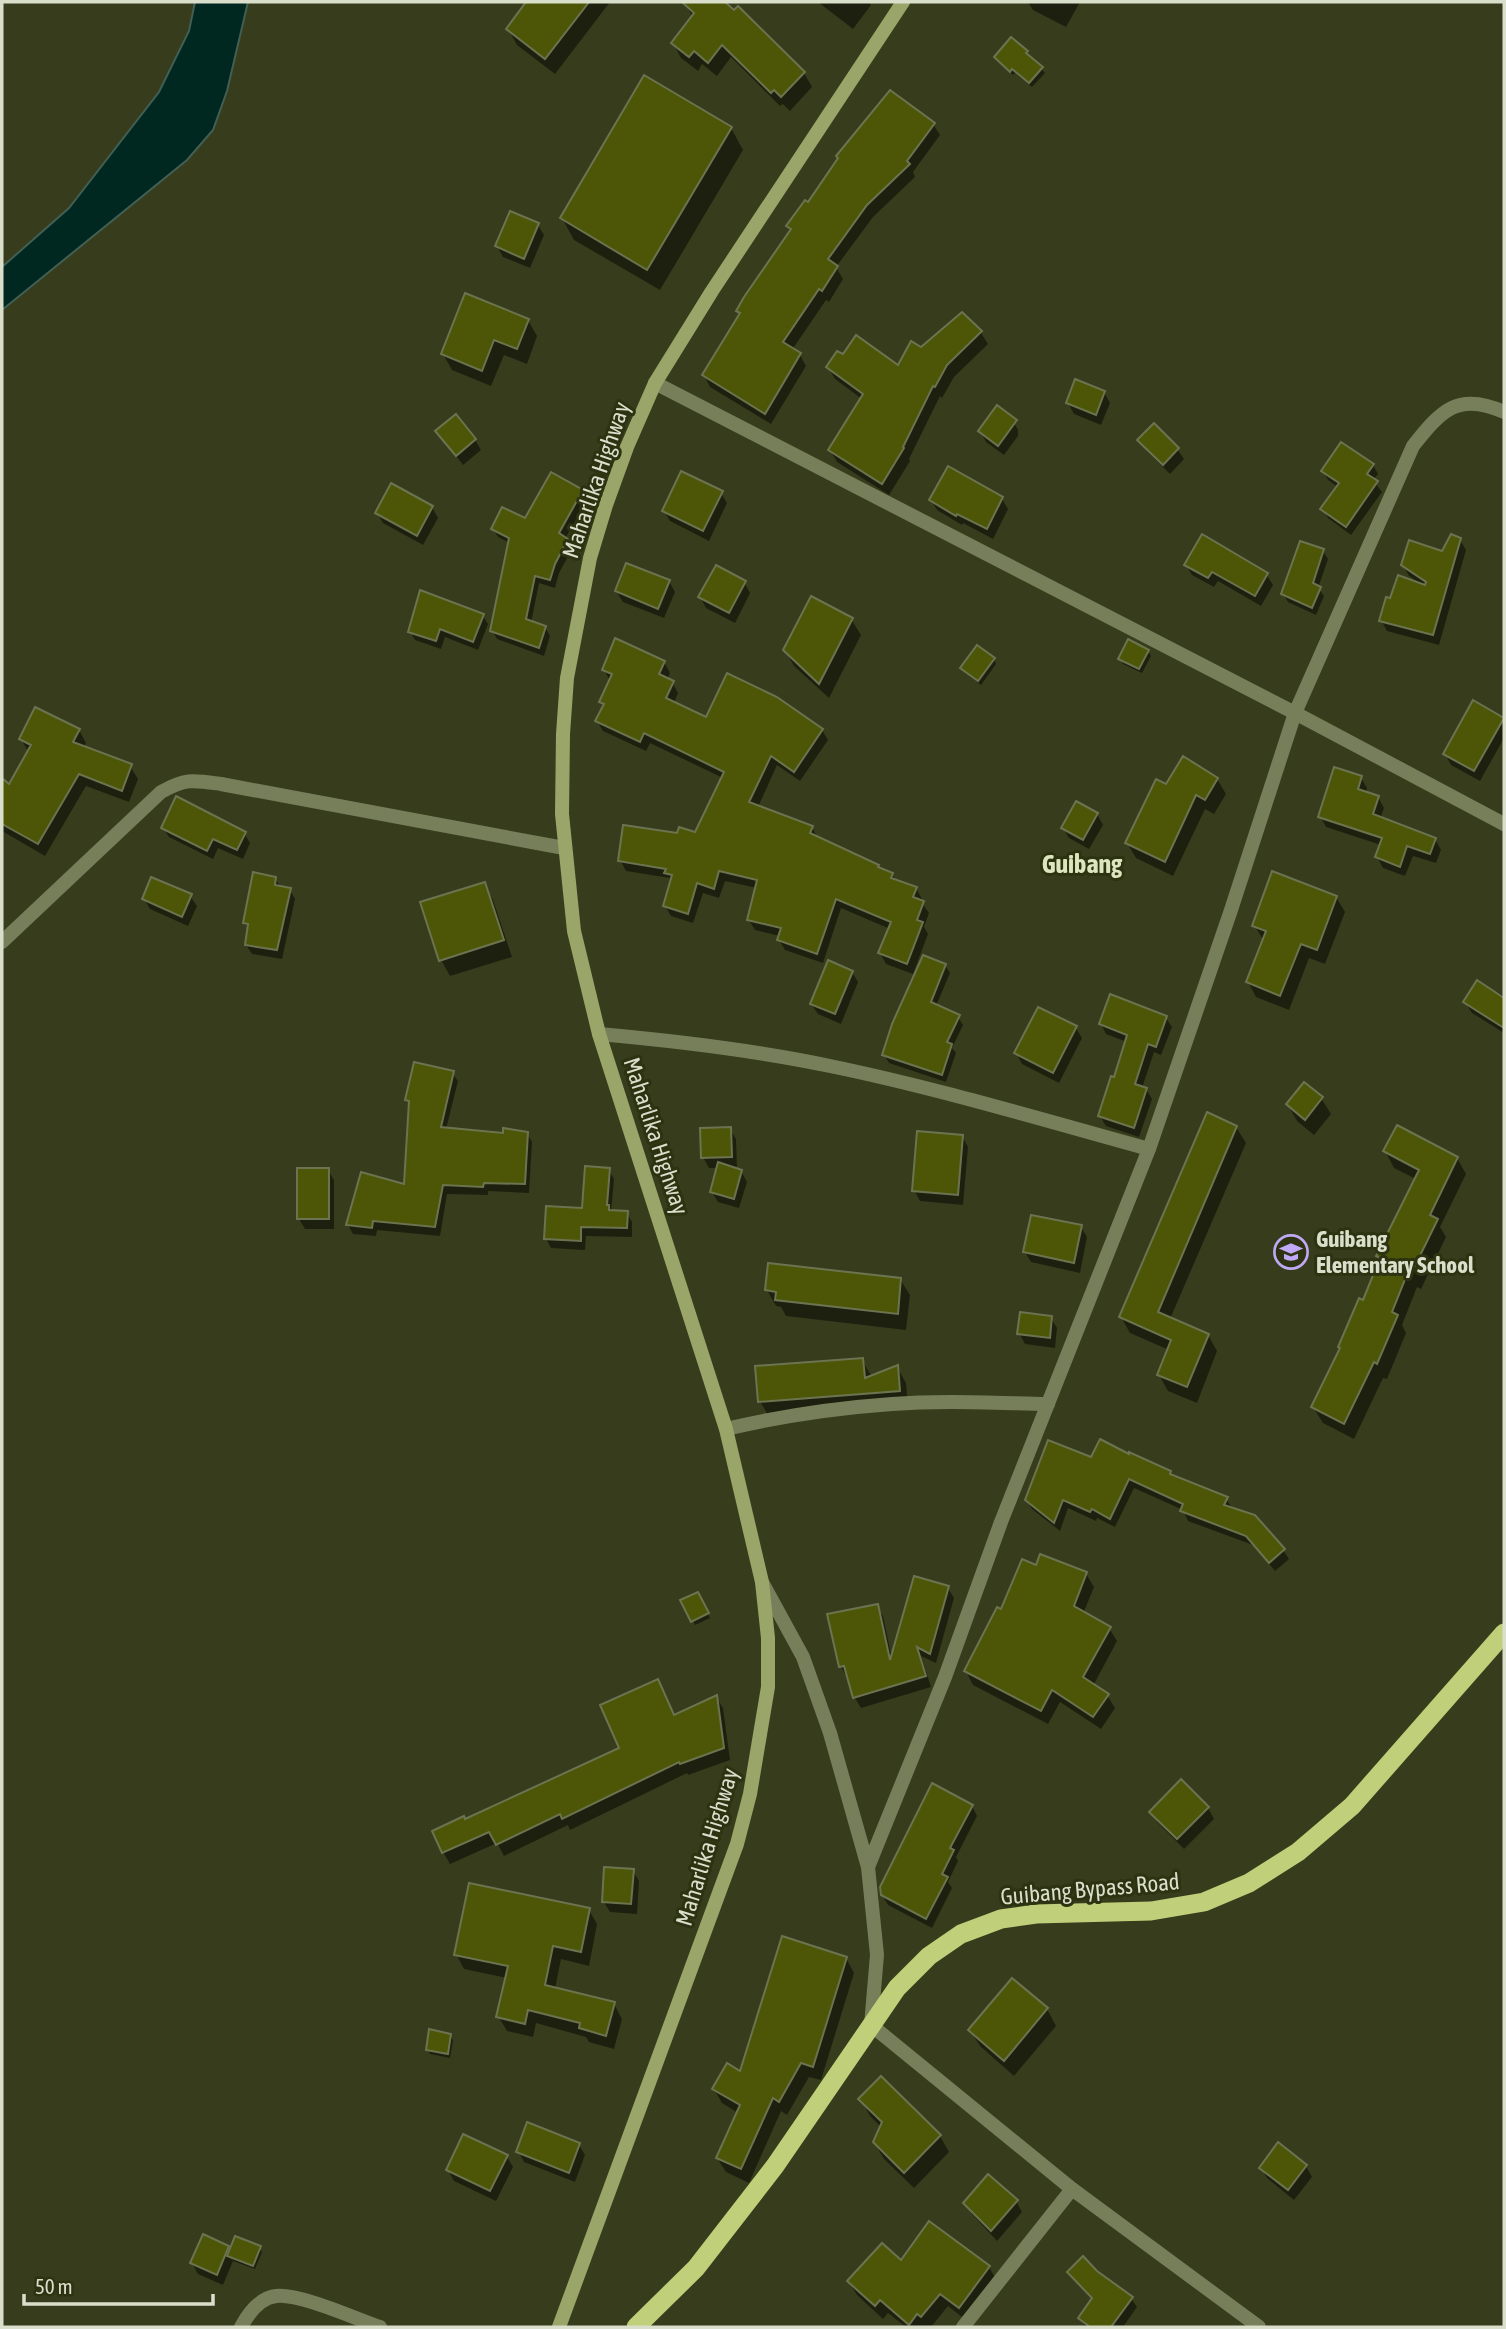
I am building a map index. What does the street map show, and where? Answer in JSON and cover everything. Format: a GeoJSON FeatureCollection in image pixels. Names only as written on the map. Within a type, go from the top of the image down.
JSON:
{"type":"FeatureCollection","features":[{"type":"Feature","properties":{"kind":"highway","name":"Guibang Bypass Road"},"geometry":{"type":"LineString","coordinates":[[636,2327],[696,2268],[775,2166],[897,1988],[929,1956],[961,1934],[1001,1919],[1036,1914],[1152,1911],[1204,1902],[1249,1884],[1298,1852],[1352,1806],[1504,1633]]}},
{"type":"Feature","properties":{"kind":"main road","name":"Maharlika Highway"},"geometry":{"type":"LineString","coordinates":[[558,2327],[688,1980],[744,1819],[768,1687],[768,1638],[762,1582],[726,1429],[599,1034],[573,930],[562,814],[567,678],[590,558],[627,447],[655,383],[712,291],[903,2]]}},
{"type":"Feature","properties":{"kind":"street"},"geometry":{"type":"LineString","coordinates":[[655,383],[1295,713],[1504,824]]}},
{"type":"Feature","properties":{"kind":"street"},"geometry":{"type":"LineString","coordinates":[[869,1867],[1001,1522],[1149,1149],[1295,713],[1413,446],[1434,421],[1458,404],[1485,403],[1504,412]]}},
{"type":"Feature","properties":{"kind":"street"},"geometry":{"type":"LineString","coordinates":[[2,942],[161,792],[180,781],[197,780],[221,784],[564,848]]}},
{"type":"Feature","properties":{"kind":"street"},"geometry":{"type":"LineString","coordinates":[[599,1034],[695,1043],[830,1066],[1004,1109],[1149,1149]]}},
{"type":"Feature","properties":{"kind":"street"},"geometry":{"type":"LineString","coordinates":[[726,1429],[782,1416],[892,1404],[1048,1404]]}},
{"type":"Feature","properties":{"kind":"street"},"geometry":{"type":"LineString","coordinates":[[762,1582],[803,1657],[830,1733],[869,1867],[877,1955],[871,2025],[1072,2189],[1254,2326]]}},
{"type":"Feature","properties":{"kind":"street"},"geometry":{"type":"LineString","coordinates":[[963,2327],[1072,2189]]}},
{"type":"Feature","properties":{"kind":"street"},"geometry":{"type":"LineString","coordinates":[[240,2327],[255,2305],[275,2295],[297,2298],[380,2327]]}},
{"type":"Feature","properties":{"kind":"water"},"geometry":{"type":"Polygon","coordinates":[[[195,2],[248,2],[227,91],[213,130],[187,160],[2,310],[2,267],[69,208],[159,92],[189,31],[195,2]]]}},
{"type":"Feature","properties":{"kind":"building"},"geometry":{"type":"Polygon","coordinates":[[[526,2],[589,2],[545,59],[506,29],[526,2]]]}},
{"type":"Feature","properties":{"kind":"building"},"geometry":{"type":"Polygon","coordinates":[[[682,2],[725,2],[734,10],[738,6],[805,72],[781,97],[774,90],[771,93],[722,45],[708,63],[694,51],[689,57],[671,43],[694,13],[682,2]]]}},
{"type":"Feature","properties":{"kind":"building"},"geometry":{"type":"Polygon","coordinates":[[[1011,37],[1043,67],[1029,83],[1012,69],[1010,72],[994,57],[1011,37]]]}},
{"type":"Feature","properties":{"kind":"building"},"geometry":{"type":"Polygon","coordinates":[[[644,75],[732,127],[647,270],[560,218],[644,75]]]}},
{"type":"Feature","properties":{"kind":"building"},"geometry":{"type":"Polygon","coordinates":[[[890,90],[935,123],[907,161],[910,164],[867,205],[828,259],[838,266],[783,342],[801,353],[765,414],[702,375],[740,313],[736,311],[744,297],[791,229],[786,226],[805,200],[808,202],[838,158],[836,156],[890,90]]]}},
{"type":"Feature","properties":{"kind":"building"},"geometry":{"type":"Polygon","coordinates":[[[510,211],[539,223],[524,259],[495,246],[510,211]]]}},
{"type":"Feature","properties":{"kind":"building"},"geometry":{"type":"Polygon","coordinates":[[[465,293],[529,319],[517,349],[494,340],[482,371],[441,354],[465,293]]]}},
{"type":"Feature","properties":{"kind":"building"},"geometry":{"type":"Polygon","coordinates":[[[962,312],[982,331],[947,365],[935,387],[933,386],[904,448],[882,484],[828,450],[863,394],[826,367],[837,351],[843,354],[856,335],[898,365],[911,341],[921,347],[962,312]]]}},
{"type":"Feature","properties":{"kind":"building"},"geometry":{"type":"Polygon","coordinates":[[[1075,379],[1105,391],[1096,415],[1066,403],[1075,379]]]}},
{"type":"Feature","properties":{"kind":"building"},"geometry":{"type":"Polygon","coordinates":[[[997,405],[1017,420],[998,446],[978,431],[997,405]]]}},
{"type":"Feature","properties":{"kind":"building"},"geometry":{"type":"Polygon","coordinates":[[[456,414],[476,439],[456,456],[435,431],[456,414]]]}},
{"type":"Feature","properties":{"kind":"building"},"geometry":{"type":"Polygon","coordinates":[[[1154,423],[1179,448],[1163,465],[1137,440],[1154,423]]]}},
{"type":"Feature","properties":{"kind":"building"},"geometry":{"type":"Polygon","coordinates":[[[1341,442],[1374,464],[1367,474],[1378,481],[1346,527],[1320,509],[1339,483],[1321,471],[1341,442]]]}},
{"type":"Feature","properties":{"kind":"building"},"geometry":{"type":"Polygon","coordinates":[[[948,466],[1003,497],[987,529],[957,514],[956,516],[929,500],[948,466]]]}},
{"type":"Feature","properties":{"kind":"building"},"geometry":{"type":"Polygon","coordinates":[[[681,471],[723,491],[703,531],[662,511],[681,471]]]}},
{"type":"Feature","properties":{"kind":"building"},"geometry":{"type":"Polygon","coordinates":[[[551,472],[583,490],[559,533],[568,539],[550,580],[535,576],[526,619],[546,626],[539,648],[490,631],[509,538],[491,529],[502,507],[525,518],[551,472]]]}},
{"type":"Feature","properties":{"kind":"building"},"geometry":{"type":"Polygon","coordinates":[[[391,483],[433,506],[417,536],[375,513],[391,483]]]}},
{"type":"Feature","properties":{"kind":"building"},"geometry":{"type":"Polygon","coordinates":[[[1202,534],[1268,573],[1255,596],[1212,572],[1208,578],[1184,565],[1202,534]]]}},
{"type":"Feature","properties":{"kind":"building"},"geometry":{"type":"Polygon","coordinates":[[[1451,534],[1461,538],[1433,635],[1379,621],[1386,597],[1390,598],[1398,575],[1425,585],[1426,582],[1401,565],[1409,540],[1442,551],[1451,534]]]}},
{"type":"Feature","properties":{"kind":"building"},"geometry":{"type":"Polygon","coordinates":[[[1300,541],[1324,549],[1313,583],[1321,587],[1312,608],[1281,594],[1300,541]]]}},
{"type":"Feature","properties":{"kind":"building"},"geometry":{"type":"Polygon","coordinates":[[[626,563],[670,580],[658,609],[615,591],[626,563]]]}},
{"type":"Feature","properties":{"kind":"building"},"geometry":{"type":"Polygon","coordinates":[[[716,565],[746,581],[729,613],[698,597],[716,565]]]}},
{"type":"Feature","properties":{"kind":"building"},"geometry":{"type":"Polygon","coordinates":[[[420,590],[484,614],[473,642],[440,629],[436,641],[408,632],[420,590]]]}},
{"type":"Feature","properties":{"kind":"building"},"geometry":{"type":"Polygon","coordinates":[[[811,596],[853,618],[819,684],[783,650],[811,596]]]}},
{"type":"Feature","properties":{"kind":"building"},"geometry":{"type":"Polygon","coordinates":[[[615,638],[665,661],[659,674],[674,681],[666,698],[706,717],[727,673],[777,697],[823,729],[794,772],[771,756],[749,802],[813,826],[810,833],[879,865],[878,867],[893,873],[891,878],[917,887],[913,897],[924,901],[917,920],[923,922],[907,964],[878,953],[891,922],[836,899],[817,954],[777,940],[781,928],[747,920],[757,880],[719,871],[714,889],[697,883],[688,914],[663,906],[672,875],[664,873],[666,869],[618,861],[623,825],[677,833],[679,827],[695,832],[724,772],[644,733],[640,742],[595,721],[604,704],[599,702],[612,674],[602,670],[615,638]]]}},
{"type":"Feature","properties":{"kind":"building"},"geometry":{"type":"Polygon","coordinates":[[[1128,639],[1149,650],[1139,669],[1118,659],[1128,639]]]}},
{"type":"Feature","properties":{"kind":"building"},"geometry":{"type":"Polygon","coordinates":[[[977,645],[995,658],[978,681],[960,668],[977,645]]]}},
{"type":"Feature","properties":{"kind":"building"},"geometry":{"type":"Polygon","coordinates":[[[1473,700],[1504,718],[1474,771],[1443,754],[1473,700]]]}},
{"type":"Feature","properties":{"kind":"building"},"geometry":{"type":"Polygon","coordinates":[[[35,707],[80,729],[73,742],[132,764],[122,791],[79,774],[38,844],[2,824],[2,778],[9,784],[31,745],[19,739],[35,707]]]}},
{"type":"Feature","properties":{"kind":"building"},"geometry":{"type":"Polygon","coordinates":[[[1183,756],[1218,778],[1205,800],[1196,795],[1165,862],[1125,843],[1156,779],[1166,784],[1183,756]]]}},
{"type":"Feature","properties":{"kind":"building"},"geometry":{"type":"Polygon","coordinates":[[[1334,767],[1362,776],[1358,789],[1379,796],[1373,814],[1436,838],[1430,854],[1407,846],[1400,867],[1375,857],[1382,838],[1318,817],[1334,767]]]}},
{"type":"Feature","properties":{"kind":"building"},"geometry":{"type":"Polygon","coordinates":[[[176,796],[246,832],[237,850],[213,839],[207,851],[161,828],[176,796]]]}},
{"type":"Feature","properties":{"kind":"building"},"geometry":{"type":"Polygon","coordinates":[[[1076,801],[1098,813],[1083,840],[1061,828],[1076,801]]]}},
{"type":"Feature","properties":{"kind":"building"},"geometry":{"type":"Polygon","coordinates":[[[1272,871],[1337,896],[1317,950],[1301,944],[1280,996],[1246,982],[1266,931],[1252,926],[1272,871]]]}},
{"type":"Feature","properties":{"kind":"building"},"geometry":{"type":"Polygon","coordinates":[[[253,872],[276,877],[275,885],[291,888],[277,950],[245,945],[248,924],[243,923],[253,872]]]}},
{"type":"Feature","properties":{"kind":"building"},"geometry":{"type":"Polygon","coordinates":[[[151,877],[192,894],[182,917],[142,899],[151,877]]]}},
{"type":"Feature","properties":{"kind":"building"},"geometry":{"type":"Polygon","coordinates":[[[485,882],[504,940],[439,961],[420,902],[485,882]]]}},
{"type":"Feature","properties":{"kind":"building"},"geometry":{"type":"Polygon","coordinates":[[[923,955],[946,964],[931,1002],[960,1015],[947,1042],[952,1044],[942,1075],[882,1055],[892,1024],[923,955]]]}},
{"type":"Feature","properties":{"kind":"building"},"geometry":{"type":"Polygon","coordinates":[[[828,960],[853,971],[835,1014],[810,1004],[828,960]]]}},
{"type":"Feature","properties":{"kind":"building"},"geometry":{"type":"Polygon","coordinates":[[[1477,980],[1504,998],[1504,1028],[1463,1002],[1477,980]]]}},
{"type":"Feature","properties":{"kind":"building"},"geometry":{"type":"Polygon","coordinates":[[[1110,994],[1167,1016],[1156,1047],[1148,1044],[1135,1084],[1147,1088],[1134,1128],[1098,1116],[1127,1035],[1099,1024],[1110,994]]]}},
{"type":"Feature","properties":{"kind":"building"},"geometry":{"type":"Polygon","coordinates":[[[1038,1007],[1077,1026],[1053,1073],[1014,1053],[1038,1007]]]}},
{"type":"Feature","properties":{"kind":"building"},"geometry":{"type":"Polygon","coordinates":[[[414,1062],[454,1071],[441,1127],[503,1133],[503,1128],[528,1132],[525,1184],[484,1183],[483,1187],[443,1185],[435,1227],[373,1221],[372,1228],[346,1225],[361,1172],[404,1184],[409,1101],[405,1100],[414,1062]]]}},
{"type":"Feature","properties":{"kind":"building"},"geometry":{"type":"Polygon","coordinates":[[[1304,1082],[1323,1097],[1305,1120],[1286,1104],[1304,1082]]]}},
{"type":"Feature","properties":{"kind":"building"},"geometry":{"type":"Polygon","coordinates":[[[1207,1112],[1237,1126],[1158,1312],[1209,1334],[1187,1387],[1157,1375],[1171,1340],[1119,1317],[1207,1112]]]}},
{"type":"Feature","properties":{"kind":"building"},"geometry":{"type":"Polygon","coordinates":[[[1397,1125],[1458,1157],[1430,1215],[1438,1219],[1411,1274],[1408,1272],[1392,1312],[1398,1315],[1377,1364],[1374,1362],[1344,1424],[1311,1407],[1340,1348],[1338,1347],[1359,1298],[1363,1300],[1380,1258],[1376,1256],[1419,1170],[1383,1151],[1397,1125]]]}},
{"type":"Feature","properties":{"kind":"building"},"geometry":{"type":"Polygon","coordinates":[[[731,1127],[732,1157],[701,1158],[700,1128],[731,1127]]]}},
{"type":"Feature","properties":{"kind":"building"},"geometry":{"type":"Polygon","coordinates":[[[917,1131],[963,1135],[958,1195],[912,1191],[917,1131]]]}},
{"type":"Feature","properties":{"kind":"building"},"geometry":{"type":"Polygon","coordinates":[[[718,1162],[742,1170],[734,1199],[710,1192],[718,1162]]]}},
{"type":"Feature","properties":{"kind":"building"},"geometry":{"type":"Polygon","coordinates":[[[585,1166],[610,1168],[607,1205],[609,1210],[628,1211],[627,1228],[581,1227],[581,1241],[544,1239],[546,1206],[582,1208],[585,1166]]]}},
{"type":"Feature","properties":{"kind":"building"},"geometry":{"type":"Polygon","coordinates":[[[297,1168],[329,1168],[329,1219],[297,1219],[297,1168]]]}},
{"type":"Feature","properties":{"kind":"building"},"geometry":{"type":"Polygon","coordinates":[[[1031,1215],[1082,1225],[1074,1263],[1023,1252],[1031,1215]]]}},
{"type":"Feature","properties":{"kind":"building"},"geometry":{"type":"Polygon","coordinates":[[[768,1263],[901,1278],[898,1314],[775,1300],[776,1292],[765,1290],[768,1263]]]}},
{"type":"Feature","properties":{"kind":"building"},"geometry":{"type":"Polygon","coordinates":[[[1020,1312],[1052,1316],[1050,1338],[1017,1334],[1020,1312]]]}},
{"type":"Feature","properties":{"kind":"building"},"geometry":{"type":"Polygon","coordinates":[[[863,1358],[865,1378],[898,1365],[900,1391],[758,1402],[755,1366],[863,1358]]]}},
{"type":"Feature","properties":{"kind":"building"},"geometry":{"type":"Polygon","coordinates":[[[1100,1439],[1171,1471],[1170,1474],[1228,1497],[1224,1505],[1255,1515],[1285,1549],[1269,1563],[1246,1536],[1180,1511],[1183,1504],[1129,1479],[1110,1519],[1092,1509],[1090,1512],[1063,1500],[1054,1523],[1025,1500],[1048,1440],[1091,1457],[1100,1439]]]}},
{"type":"Feature","properties":{"kind":"building"},"geometry":{"type":"Polygon","coordinates":[[[1040,1554],[1087,1572],[1074,1606],[1111,1627],[1083,1677],[1109,1694],[1093,1717],[1052,1690],[1041,1711],[964,1671],[997,1607],[1001,1609],[1022,1559],[1036,1565],[1040,1554]]]}},
{"type":"Feature","properties":{"kind":"building"},"geometry":{"type":"Polygon","coordinates":[[[914,1576],[949,1586],[930,1654],[917,1647],[926,1676],[853,1698],[844,1666],[839,1667],[827,1614],[878,1604],[890,1660],[914,1576]]]}},
{"type":"Feature","properties":{"kind":"building"},"geometry":{"type":"Polygon","coordinates":[[[698,1592],[709,1613],[691,1622],[680,1600],[698,1592]]]}},
{"type":"Feature","properties":{"kind":"building"},"geometry":{"type":"Polygon","coordinates":[[[658,1679],[674,1715],[717,1695],[724,1748],[680,1764],[679,1762],[562,1819],[560,1814],[496,1845],[489,1832],[442,1853],[432,1831],[464,1816],[465,1819],[619,1748],[600,1705],[658,1679]]]}},
{"type":"Feature","properties":{"kind":"building"},"geometry":{"type":"Polygon","coordinates":[[[1181,1779],[1209,1807],[1177,1839],[1149,1812],[1181,1779]]]}},
{"type":"Feature","properties":{"kind":"building"},"geometry":{"type":"Polygon","coordinates":[[[932,1783],[973,1805],[950,1848],[954,1850],[942,1874],[948,1877],[926,1919],[881,1895],[880,1887],[932,1783]]]}},
{"type":"Feature","properties":{"kind":"building"},"geometry":{"type":"Polygon","coordinates":[[[604,1867],[634,1869],[631,1904],[602,1902],[604,1867]]]}},
{"type":"Feature","properties":{"kind":"building"},"geometry":{"type":"Polygon","coordinates":[[[469,1883],[590,1908],[581,1952],[553,1946],[545,1985],[615,2002],[606,2036],[579,2028],[580,2023],[528,2010],[525,2024],[496,2017],[508,1966],[454,1955],[469,1883]]]}},
{"type":"Feature","properties":{"kind":"building"},"geometry":{"type":"Polygon","coordinates":[[[782,1936],[847,1957],[813,2067],[801,2063],[779,2102],[773,2098],[741,2169],[716,2158],[740,2105],[712,2089],[727,2063],[740,2071],[782,1936]]]}},
{"type":"Feature","properties":{"kind":"building"},"geometry":{"type":"Polygon","coordinates":[[[1012,1978],[1048,2008],[1004,2061],[968,2030],[1012,1978]]]}},
{"type":"Feature","properties":{"kind":"building"},"geometry":{"type":"Polygon","coordinates":[[[429,2029],[451,2034],[448,2054],[426,2050],[429,2029]]]}},
{"type":"Feature","properties":{"kind":"building"},"geometry":{"type":"Polygon","coordinates":[[[881,2076],[941,2135],[904,2173],[873,2142],[882,2122],[858,2099],[881,2076]]]}},
{"type":"Feature","properties":{"kind":"building"},"geometry":{"type":"Polygon","coordinates":[[[527,2122],[580,2143],[569,2173],[516,2152],[527,2122]]]}},
{"type":"Feature","properties":{"kind":"building"},"geometry":{"type":"Polygon","coordinates":[[[463,2134],[508,2155],[490,2191],[446,2170],[463,2134]]]}},
{"type":"Feature","properties":{"kind":"building"},"geometry":{"type":"Polygon","coordinates":[[[1278,2142],[1307,2165],[1288,2190],[1259,2168],[1278,2142]]]}},
{"type":"Feature","properties":{"kind":"building"},"geometry":{"type":"Polygon","coordinates":[[[988,2174],[1018,2200],[991,2231],[963,2203],[988,2174]]]}},
{"type":"Feature","properties":{"kind":"building"},"geometry":{"type":"Polygon","coordinates":[[[929,2221],[990,2266],[959,2308],[940,2294],[921,2317],[917,2314],[909,2325],[880,2300],[875,2306],[847,2281],[882,2243],[901,2260],[929,2221]]]}},
{"type":"Feature","properties":{"kind":"building"},"geometry":{"type":"Polygon","coordinates":[[[203,2234],[229,2246],[217,2275],[190,2263],[203,2234]]]}},
{"type":"Feature","properties":{"kind":"building"},"geometry":{"type":"Polygon","coordinates":[[[235,2236],[261,2246],[253,2266],[227,2256],[235,2236]]]}},
{"type":"Feature","properties":{"kind":"building"},"geometry":{"type":"Polygon","coordinates":[[[1083,2256],[1097,2271],[1133,2297],[1111,2327],[1090,2327],[1078,2318],[1092,2298],[1067,2272],[1083,2256]]]}},
{"type":"Feature","properties":{"kind":"place","name":"Guibang Elementary School"},"geometry":{"type":"Point","coordinates":[1291,1252]}},
{"type":"Feature","properties":{"kind":"district","name":"Guibang"},"geometry":{"type":"Point","coordinates":[1082,864]}}]}
